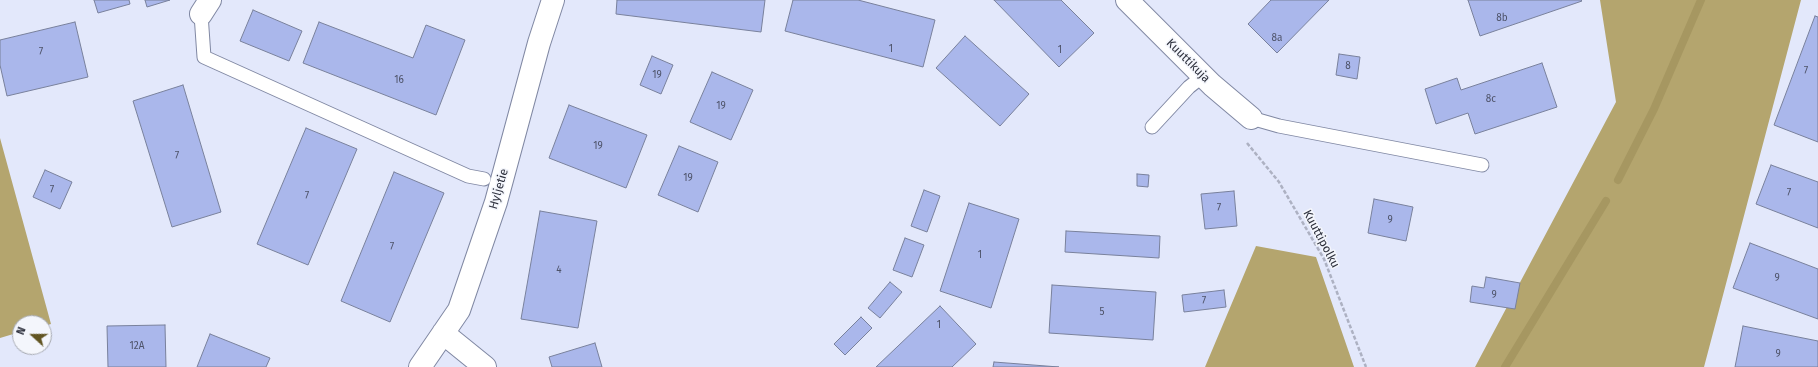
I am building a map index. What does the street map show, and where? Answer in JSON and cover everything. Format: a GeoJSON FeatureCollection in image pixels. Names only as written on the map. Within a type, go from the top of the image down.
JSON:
{"type":"FeatureCollection","features":[{"type":"Feature","properties":{"kind":"street","name":"Hyljetie"},"geometry":{"type":"LineString","coordinates":[[420,367],[459,310],[496,202],[539,43],[553,0]]}},
{"type":"Feature","properties":{"kind":"street","name":"Kuuttikuja"},"geometry":{"type":"LineString","coordinates":[[1127,0],[1203,76],[1251,118]]}},
{"type":"Feature","properties":{"kind":"street"},"geometry":{"type":"LineString","coordinates":[[443,333],[485,367]]}},
{"type":"Feature","properties":{"kind":"lane"},"geometry":{"type":"LineString","coordinates":[[205,7],[204,57],[468,176],[484,179]]}},
{"type":"Feature","properties":{"kind":"lane"},"geometry":{"type":"LineString","coordinates":[[1152,128],[1189,87],[1203,76]]}},
{"type":"Feature","properties":{"kind":"lane"},"geometry":{"type":"LineString","coordinates":[[1251,118],[1279,126],[1482,165]]}},
{"type":"Feature","properties":{"kind":"path","name":"Kuuttipolku"},"geometry":{"type":"LineString","coordinates":[[1253,149],[1279,182],[1324,259],[1366,367]]}},
{"type":"Feature","properties":{"kind":"shaded area"},"geometry":{"type":"Polygon","coordinates":[[[1600,0],[1801,0],[1704,367],[1475,367],[1616,102],[1600,0]]]}},
{"type":"Feature","properties":{"kind":"shaded area"},"geometry":{"type":"Polygon","coordinates":[[[0,138],[49,315],[12,315],[12,334],[0,338],[0,138]]]}},
{"type":"Feature","properties":{"kind":"shaded area"},"geometry":{"type":"Polygon","coordinates":[[[1256,246],[1316,257],[1354,367],[1205,367],[1256,246]]]}},
{"type":"Feature","properties":{"kind":"building"},"geometry":{"type":"Polygon","coordinates":[[[94,0],[129,0],[130,4],[98,13],[94,0]]]}},
{"type":"Feature","properties":{"kind":"building"},"geometry":{"type":"Polygon","coordinates":[[[145,0],[170,0],[147,7],[145,0]]]}},
{"type":"Feature","properties":{"kind":"building"},"geometry":{"type":"Polygon","coordinates":[[[617,0],[765,0],[761,32],[616,14],[617,0]]]}},
{"type":"Feature","properties":{"kind":"building"},"geometry":{"type":"Polygon","coordinates":[[[793,0],[858,0],[935,20],[923,67],[785,31],[793,0]]]}},
{"type":"Feature","properties":{"kind":"building"},"geometry":{"type":"Polygon","coordinates":[[[994,0],[1061,0],[1094,33],[1059,67],[994,0]]]}},
{"type":"Feature","properties":{"kind":"building"},"geometry":{"type":"Polygon","coordinates":[[[1271,0],[1329,0],[1277,53],[1248,24],[1271,0]]]}},
{"type":"Feature","properties":{"kind":"building"},"geometry":{"type":"Polygon","coordinates":[[[1468,0],[1581,0],[1582,1],[1480,36],[1468,0]]]}},
{"type":"Feature","properties":{"kind":"building"},"geometry":{"type":"Polygon","coordinates":[[[253,10],[302,31],[289,61],[240,41],[253,10]]]}},
{"type":"Feature","properties":{"kind":"building"},"geometry":{"type":"Polygon","coordinates":[[[1815,16],[1818,17],[1818,142],[1774,125],[1815,16]]]}},
{"type":"Feature","properties":{"kind":"building"},"geometry":{"type":"Polygon","coordinates":[[[75,22],[88,77],[7,96],[0,65],[0,40],[75,22]]]}},
{"type":"Feature","properties":{"kind":"building"},"geometry":{"type":"Polygon","coordinates":[[[319,22],[413,58],[426,25],[465,40],[436,115],[303,63],[319,22]]]}},
{"type":"Feature","properties":{"kind":"building"},"geometry":{"type":"Polygon","coordinates":[[[965,36],[1029,94],[1000,126],[936,68],[965,36]]]}},
{"type":"Feature","properties":{"kind":"building"},"geometry":{"type":"Polygon","coordinates":[[[1339,54],[1360,57],[1357,79],[1336,75],[1339,54]]]}},
{"type":"Feature","properties":{"kind":"building"},"geometry":{"type":"Polygon","coordinates":[[[652,56],[673,65],[661,94],[640,85],[652,56]]]}},
{"type":"Feature","properties":{"kind":"building"},"geometry":{"type":"Polygon","coordinates":[[[1542,63],[1557,107],[1475,134],[1468,113],[1436,124],[1425,89],[1457,78],[1461,90],[1542,63]]]}},
{"type":"Feature","properties":{"kind":"building"},"geometry":{"type":"Polygon","coordinates":[[[712,72],[753,90],[731,140],[690,122],[712,72]]]}},
{"type":"Feature","properties":{"kind":"building"},"geometry":{"type":"Polygon","coordinates":[[[183,85],[221,212],[172,227],[133,101],[183,85]]]}},
{"type":"Feature","properties":{"kind":"building"},"geometry":{"type":"Polygon","coordinates":[[[569,105],[647,135],[626,188],[549,158],[569,105]]]}},
{"type":"Feature","properties":{"kind":"building"},"geometry":{"type":"Polygon","coordinates":[[[306,128],[357,149],[308,265],[257,244],[306,128]]]}},
{"type":"Feature","properties":{"kind":"building"},"geometry":{"type":"Polygon","coordinates":[[[679,146],[718,162],[698,212],[658,195],[679,146]]]}},
{"type":"Feature","properties":{"kind":"building"},"geometry":{"type":"Polygon","coordinates":[[[1771,165],[1818,182],[1818,228],[1756,204],[1771,165]]]}},
{"type":"Feature","properties":{"kind":"building"},"geometry":{"type":"Polygon","coordinates":[[[45,170],[72,182],[60,209],[33,197],[45,170]]]}},
{"type":"Feature","properties":{"kind":"building"},"geometry":{"type":"Polygon","coordinates":[[[394,172],[444,193],[390,322],[341,301],[394,172]]]}},
{"type":"Feature","properties":{"kind":"building"},"geometry":{"type":"Polygon","coordinates":[[[1137,174],[1149,175],[1148,187],[1137,186],[1137,174]]]}},
{"type":"Feature","properties":{"kind":"building"},"geometry":{"type":"Polygon","coordinates":[[[924,190],[940,196],[927,232],[911,226],[924,190]]]}},
{"type":"Feature","properties":{"kind":"building"},"geometry":{"type":"Polygon","coordinates":[[[1234,191],[1237,226],[1205,229],[1201,194],[1234,191]]]}},
{"type":"Feature","properties":{"kind":"building"},"geometry":{"type":"Polygon","coordinates":[[[1374,199],[1413,207],[1406,241],[1368,233],[1374,199]]]}},
{"type":"Feature","properties":{"kind":"building"},"geometry":{"type":"Polygon","coordinates":[[[969,203],[1019,219],[991,308],[940,291],[969,203]]]}},
{"type":"Feature","properties":{"kind":"building"},"geometry":{"type":"Polygon","coordinates":[[[540,211],[597,221],[578,328],[521,319],[540,211]]]}},
{"type":"Feature","properties":{"kind":"building"},"geometry":{"type":"Polygon","coordinates":[[[1066,231],[1160,236],[1159,258],[1065,252],[1066,231]]]}},
{"type":"Feature","properties":{"kind":"building"},"geometry":{"type":"Polygon","coordinates":[[[905,238],[924,245],[912,277],[893,270],[905,238]]]}},
{"type":"Feature","properties":{"kind":"building"},"geometry":{"type":"Polygon","coordinates":[[[1750,243],[1818,269],[1818,319],[1733,288],[1750,243]]]}},
{"type":"Feature","properties":{"kind":"building"},"geometry":{"type":"Polygon","coordinates":[[[1486,277],[1520,283],[1515,309],[1470,302],[1472,286],[1484,288],[1486,277]]]}},
{"type":"Feature","properties":{"kind":"building"},"geometry":{"type":"Polygon","coordinates":[[[890,282],[902,292],[880,318],[868,308],[890,282]]]}},
{"type":"Feature","properties":{"kind":"building"},"geometry":{"type":"Polygon","coordinates":[[[1052,285],[1156,292],[1153,340],[1049,333],[1052,285]]]}},
{"type":"Feature","properties":{"kind":"building"},"geometry":{"type":"Polygon","coordinates":[[[1224,290],[1226,307],[1184,312],[1182,295],[1224,290]]]}},
{"type":"Feature","properties":{"kind":"building"},"geometry":{"type":"Polygon","coordinates":[[[940,306],[976,344],[952,367],[876,367],[940,306]]]}},
{"type":"Feature","properties":{"kind":"building"},"geometry":{"type":"Polygon","coordinates":[[[861,317],[872,328],[845,355],[834,344],[861,317]]]}},
{"type":"Feature","properties":{"kind":"building"},"geometry":{"type":"Polygon","coordinates":[[[165,325],[166,367],[108,367],[107,326],[165,325]]]}},
{"type":"Feature","properties":{"kind":"building"},"geometry":{"type":"Polygon","coordinates":[[[1743,326],[1818,341],[1818,367],[1735,367],[1743,326]]]}},
{"type":"Feature","properties":{"kind":"building"},"geometry":{"type":"Polygon","coordinates":[[[210,334],[270,358],[266,367],[197,367],[210,334]]]}},
{"type":"Feature","properties":{"kind":"building"},"geometry":{"type":"Polygon","coordinates":[[[595,343],[602,367],[552,367],[549,357],[595,343]]]}},
{"type":"Feature","properties":{"kind":"building"},"geometry":{"type":"Polygon","coordinates":[[[994,362],[1059,367],[993,367],[994,362]]]}},
{"type":"Feature","properties":{"kind":"waterway"},"geometry":{"type":"LineString","coordinates":[[1618,180],[1654,109],[1701,0]]}},
{"type":"Feature","properties":{"kind":"waterway"},"geometry":{"type":"LineString","coordinates":[[1505,367],[1606,201]]}}]}
